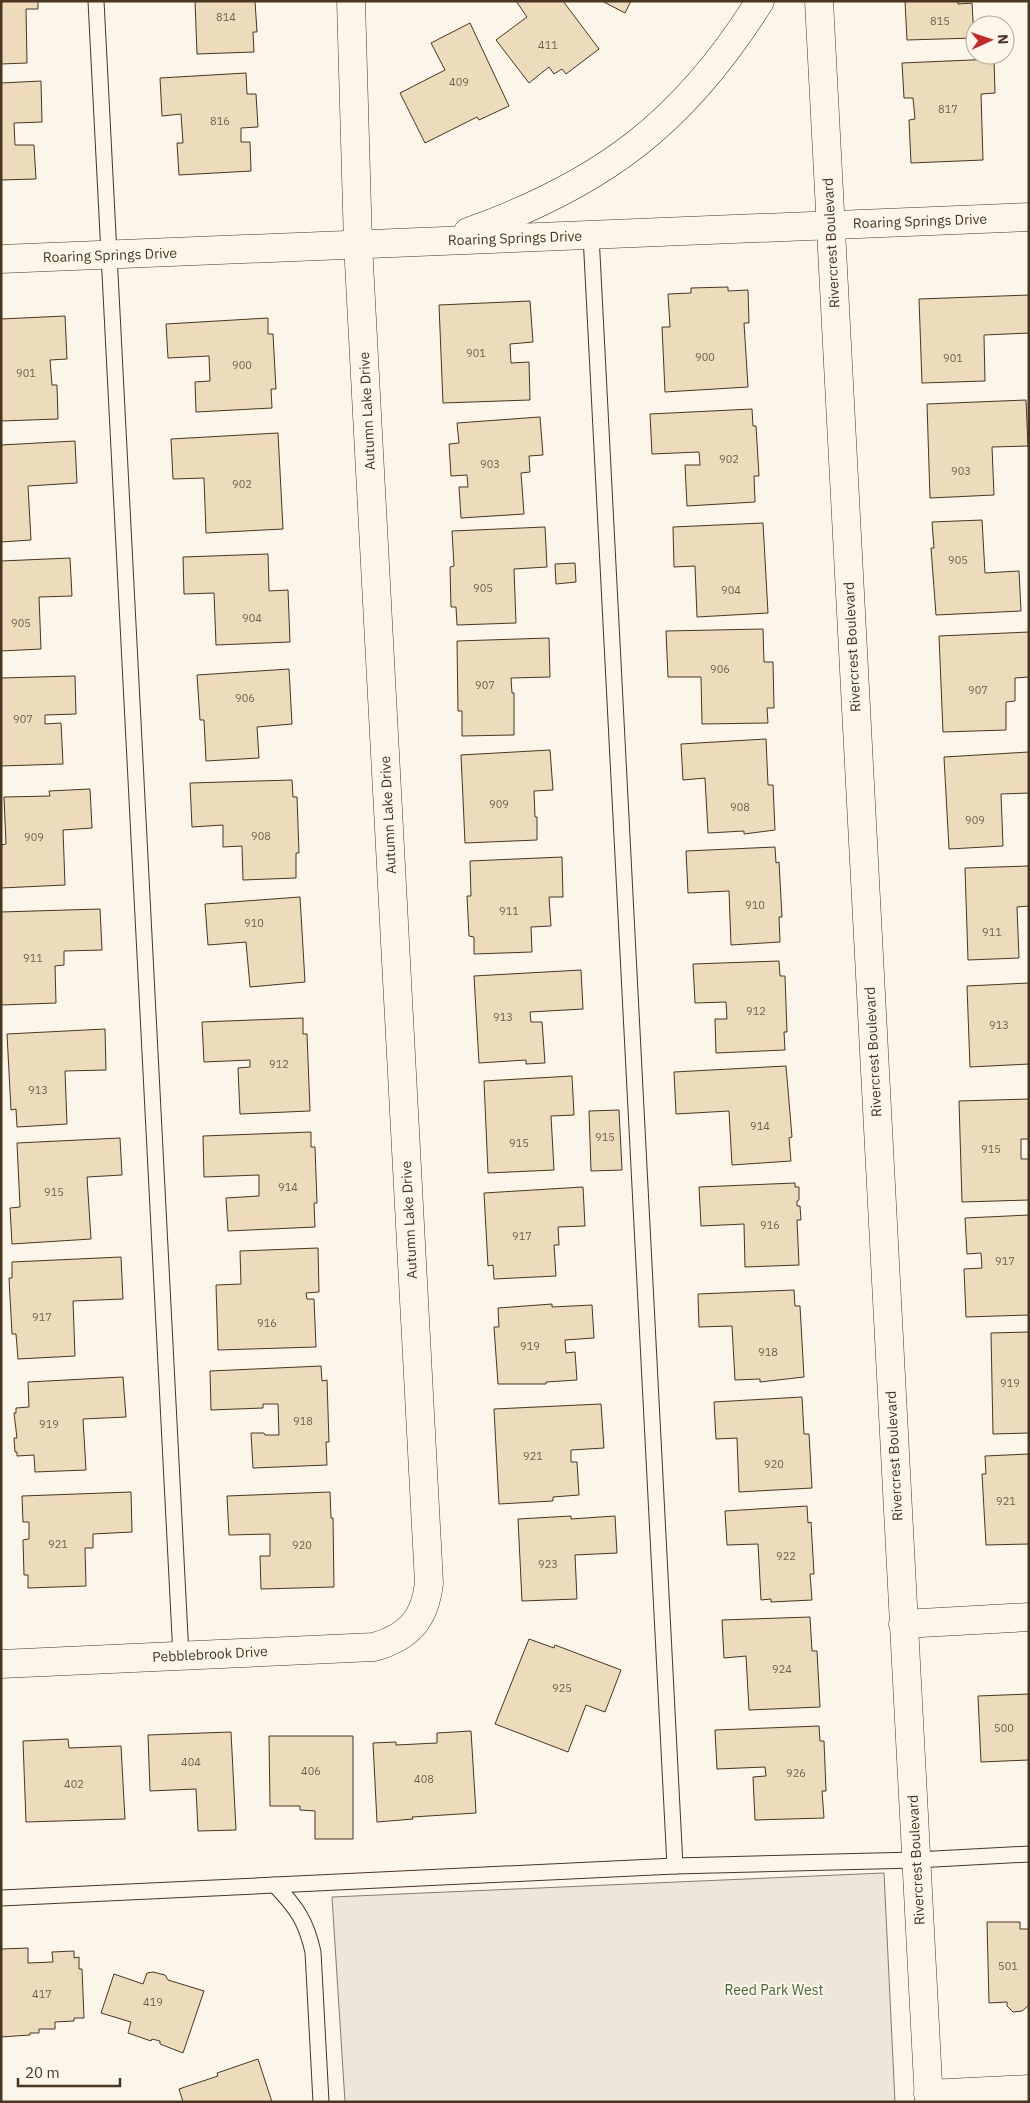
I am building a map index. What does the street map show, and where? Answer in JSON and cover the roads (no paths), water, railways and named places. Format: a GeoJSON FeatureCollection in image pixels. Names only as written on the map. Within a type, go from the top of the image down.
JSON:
{"type":"FeatureCollection","features":[{"type":"Feature","properties":{"kind":"street","name":"Autumn Lake Drive"},"geometry":{"type":"LineString","coordinates":[[352,1],[358,244],[429,1583],[427,1598],[422,1612],[413,1626]]}},
{"type":"Feature","properties":{"kind":"street"},"geometry":{"type":"LineString","coordinates":[[444,241],[539,205],[576,186],[611,164],[645,138],[679,107],[711,72],[739,35],[760,1]]}},
{"type":"Feature","properties":{"kind":"street","name":"Rivercrest Boulevard"},"geometry":{"type":"LineString","coordinates":[[819,1],[929,2098]]}},
{"type":"Feature","properties":{"kind":"street","name":"Roaring Springs Drive"},"geometry":{"type":"LineString","coordinates":[[1,259],[1029,216]]}},
{"type":"Feature","properties":{"kind":"street"},"geometry":{"type":"LineString","coordinates":[[903,1624],[1029,1617]]}},
{"type":"Feature","properties":{"kind":"street","name":"Pebblebrook Drive"},"geometry":{"type":"LineString","coordinates":[[1,1664],[374,1647],[402,1636],[413,1626]]}},
{"type":"Feature","properties":{"kind":"street"},"geometry":{"type":"LineString","coordinates":[[929,2098],[1029,2089]]}},
{"type":"Feature","properties":{"kind":"lane"},"geometry":{"type":"LineString","coordinates":[[96,1],[181,1656]]}},
{"type":"Feature","properties":{"kind":"lane"},"geometry":{"type":"LineString","coordinates":[[591,235],[674,1866]]}},
{"type":"Feature","properties":{"kind":"lane"},"geometry":{"type":"LineString","coordinates":[[1,1898],[674,1866],[916,1860],[1029,1854]]}},
{"type":"Feature","properties":{"kind":"lane"},"geometry":{"type":"LineString","coordinates":[[275,1885],[293,1904],[308,1929],[313,1952],[321,2102]]}},
{"type":"Feature","properties":{"kind":"park label","name":"Reed Park West"},"geometry":{"type":"Point","coordinates":[774,1990]}}]}
